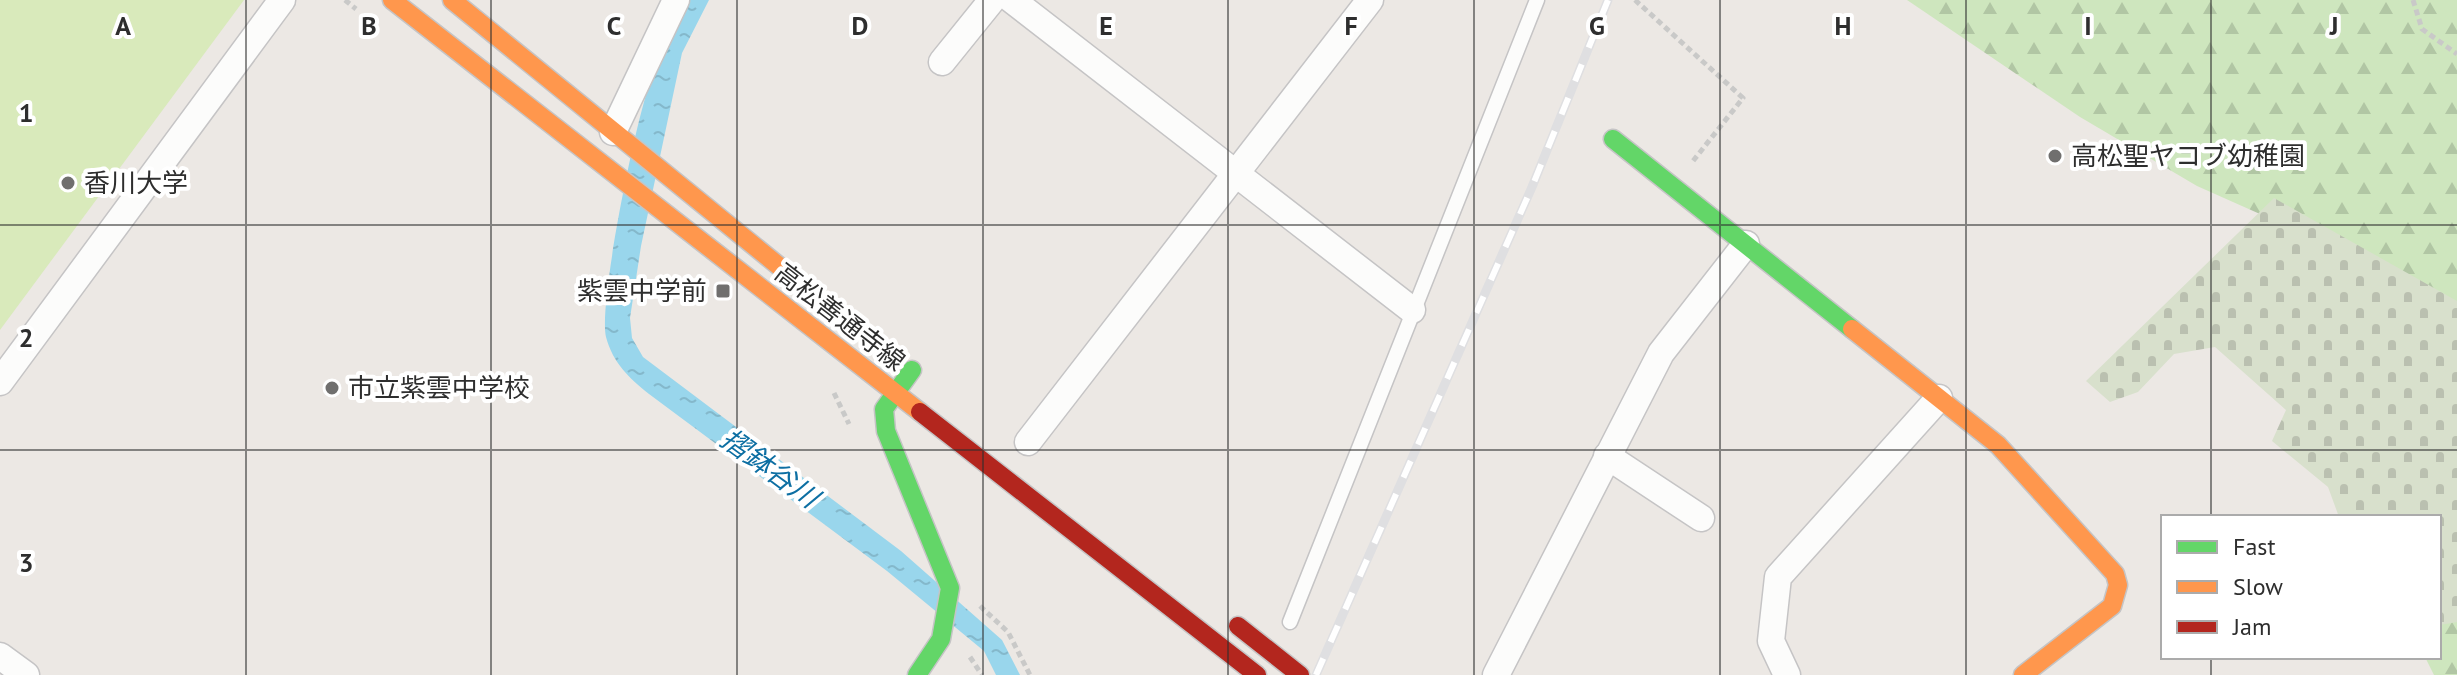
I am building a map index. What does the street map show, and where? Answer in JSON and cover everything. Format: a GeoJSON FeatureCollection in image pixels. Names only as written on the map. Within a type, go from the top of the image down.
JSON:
{"type":"FeatureCollection","features":[{"type":"Feature","properties":{"kind":"main road","name":"高松善通寺線"},"geometry":{"type":"LineString","coordinates":[[392,0],[1257,675]]}},
{"type":"Feature","properties":{"kind":"main road","name":"高松善通寺線"},"geometry":{"type":"LineString","coordinates":[[452,0],[808,289]]}},
{"type":"Feature","properties":{"kind":"main road"},"geometry":{"type":"LineString","coordinates":[[1613,139],[1998,445],[2115,574],[2118,585],[2112,606],[2023,675]]}},
{"type":"Feature","properties":{"kind":"main road"},"geometry":{"type":"LineString","coordinates":[[912,370],[884,409],[886,431],[950,588],[941,639],[917,675]]}},
{"type":"Feature","properties":{"kind":"main road"},"geometry":{"type":"LineString","coordinates":[[1218,610],[1300,675]]}},
{"type":"Feature","properties":{"kind":"street"},"geometry":{"type":"LineString","coordinates":[[0,382],[282,0]]}},
{"type":"Feature","properties":{"kind":"street"},"geometry":{"type":"LineString","coordinates":[[613,132],[676,0]]}},
{"type":"Feature","properties":{"kind":"street"},"geometry":{"type":"LineString","coordinates":[[942,62],[992,0]]}},
{"type":"Feature","properties":{"kind":"street"},"geometry":{"type":"LineString","coordinates":[[1012,0],[1412,310]]}},
{"type":"Feature","properties":{"kind":"street"},"geometry":{"type":"LineString","coordinates":[[1023,451],[1367,1]]}},
{"type":"Feature","properties":{"kind":"street"},"geometry":{"type":"LineString","coordinates":[[1496,675],[1661,353],[1746,244]]}},
{"type":"Feature","properties":{"kind":"street"},"geometry":{"type":"LineString","coordinates":[[1787,675],[1771,641],[1778,577],[1939,398]]}},
{"type":"Feature","properties":{"kind":"street"},"geometry":{"type":"LineString","coordinates":[[1607,456],[1701,518]]}},
{"type":"Feature","properties":{"kind":"street"},"geometry":{"type":"LineString","coordinates":[[0,656],[26,675]]}},
{"type":"Feature","properties":{"kind":"lane"},"geometry":{"type":"LineString","coordinates":[[1290,622],[1537,0]]}},
{"type":"Feature","properties":{"kind":"path"},"geometry":{"type":"LineString","coordinates":[[345,0],[357,10]]}},
{"type":"Feature","properties":{"kind":"path"},"geometry":{"type":"LineString","coordinates":[[1635,0],[1743,98],[1673,186]]}},
{"type":"Feature","properties":{"kind":"path"},"geometry":{"type":"LineString","coordinates":[[2413,0],[2422,29],[2457,54]]}},
{"type":"Feature","properties":{"kind":"path"},"geometry":{"type":"LineString","coordinates":[[828,387],[837,397],[856,438]]}},
{"type":"Feature","properties":{"kind":"path"},"geometry":{"type":"LineString","coordinates":[[980,606],[1008,632],[1030,675]]}},
{"type":"Feature","properties":{"kind":"green space","name":"香川大学"},"geometry":{"type":"Polygon","coordinates":[[[0,0],[244,0],[0,330],[0,0]]]}},
{"type":"Feature","properties":{"kind":"green space"},"geometry":{"type":"Polygon","coordinates":[[[1907,0],[2457,0],[2457,302],[2197,186],[2080,117],[1907,0]]]}},
{"type":"Feature","properties":{"kind":"green space"},"geometry":{"type":"Polygon","coordinates":[[[2274,198],[2457,301],[2457,622],[2441,625],[2441,515],[2338,515],[2328,487],[2272,441],[2286,410],[2215,347],[2174,354],[2138,392],[2110,402],[2086,381],[2274,198]]]}},
{"type":"Feature","properties":{"kind":"green space"},"geometry":{"type":"Polygon","coordinates":[[[2441,604],[2457,608],[2457,675],[2434,675],[2426,659],[2441,659],[2441,604]]]}},
{"type":"Feature","properties":{"kind":"water","name":"摺鉢谷川"},"geometry":{"type":"Polygon","coordinates":[[[690,0],[709,0],[682,53],[641,246],[630,318],[632,338],[643,357],[901,551],[1002,640],[1020,675],[996,675],[984,651],[887,571],[649,394],[628,376],[613,355],[606,337],[605,318],[613,249],[629,166],[652,77],[690,0]]]}},
{"type":"Feature","properties":{"kind":"railway"},"geometry":{"type":"LineString","coordinates":[[1316,675],[1532,187],[1608,0]]}},
{"type":"Feature","properties":{"kind":"traffic: fast"},"geometry":{"type":"LineString","coordinates":[[1613,139],[1852,329]]}},
{"type":"Feature","properties":{"kind":"traffic: fast"},"geometry":{"type":"LineString","coordinates":[[912,370],[884,409],[886,431],[950,588],[941,639],[917,675]]}},
{"type":"Feature","properties":{"kind":"traffic: slow"},"geometry":{"type":"LineString","coordinates":[[392,0],[920,412]]}},
{"type":"Feature","properties":{"kind":"traffic: slow"},"geometry":{"type":"LineString","coordinates":[[452,0],[796,280]]}},
{"type":"Feature","properties":{"kind":"traffic: slow"},"geometry":{"type":"LineString","coordinates":[[1852,329],[1998,445],[2115,574],[2118,585],[2112,606],[2023,675]]}},
{"type":"Feature","properties":{"kind":"traffic: jam"},"geometry":{"type":"LineString","coordinates":[[920,412],[1257,675]]}},
{"type":"Feature","properties":{"kind":"traffic: jam"},"geometry":{"type":"LineString","coordinates":[[1238,626],[1300,675]]}},
{"type":"Feature","properties":{"kind":"place","name":"高松聖ヤコブ幼稚園"},"geometry":{"type":"Point","coordinates":[2055,156]}},
{"type":"Feature","properties":{"kind":"place","name":"香川大学"},"geometry":{"type":"Point","coordinates":[68,183]}},
{"type":"Feature","properties":{"kind":"place","name":"紫雲中学前"},"geometry":{"type":"Point","coordinates":[723,291]}},
{"type":"Feature","properties":{"kind":"place","name":"市立紫雲中学校"},"geometry":{"type":"Point","coordinates":[332,388]}}]}
